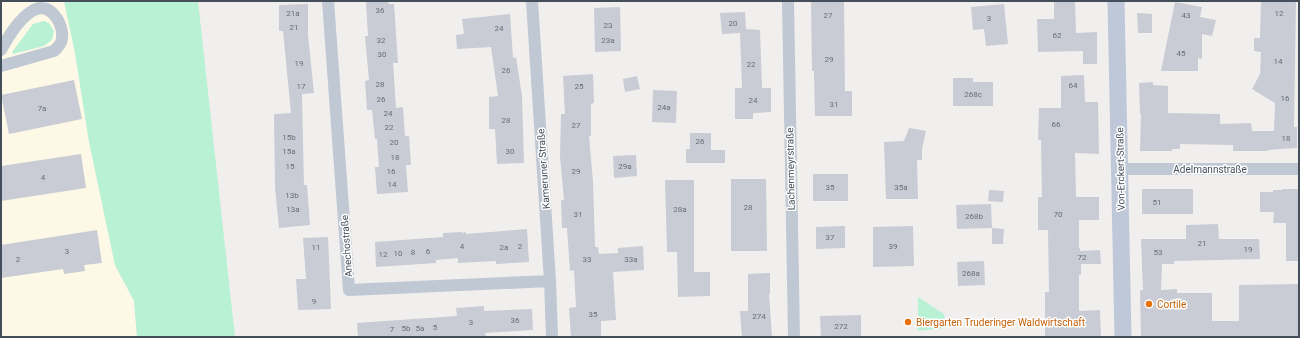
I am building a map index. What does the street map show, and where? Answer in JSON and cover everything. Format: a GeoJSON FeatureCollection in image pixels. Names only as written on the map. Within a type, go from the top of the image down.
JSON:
{"type":"FeatureCollection","features":[{"type":"Feature","properties":{"kind":"street","name":"Anechostraße"},"geometry":{"type":"LineString","coordinates":[[328,1],[349,290],[550,281]]}},
{"type":"Feature","properties":{"kind":"street","name":"Kameruner Straße"},"geometry":{"type":"LineString","coordinates":[[532,1],[550,281],[552,337]]}},
{"type":"Feature","properties":{"kind":"street","name":"Lachenmeyrstraße"},"geometry":{"type":"LineString","coordinates":[[788,1],[794,337]]}},
{"type":"Feature","properties":{"kind":"street","name":"Von-Erckert-Straße"},"geometry":{"type":"LineString","coordinates":[[1116,1],[1123,337]]}},
{"type":"Feature","properties":{"kind":"street"},"geometry":{"type":"LineString","coordinates":[[1,50],[19,22],[33,10],[44,8],[53,13],[61,27],[62,39],[60,45],[54,51],[1,66]]}},
{"type":"Feature","properties":{"kind":"street","name":"Adelmannstraße"},"geometry":{"type":"LineString","coordinates":[[1120,169],[1299,169]]}},
{"type":"Feature","properties":{"kind":"shaded area"},"geometry":{"type":"Polygon","coordinates":[[[1,1],[64,1],[75,53],[89,142],[115,265],[134,301],[137,337],[1,337],[1,1]]]}},
{"type":"Feature","properties":{"kind":"green space"},"geometry":{"type":"Polygon","coordinates":[[[64,1],[198,1],[235,337],[137,337],[134,301],[115,265],[89,142],[75,53],[64,1]]]}},
{"type":"Feature","properties":{"kind":"green space"},"geometry":{"type":"Polygon","coordinates":[[[44,21],[49,23],[54,31],[52,40],[44,46],[13,54],[12,52],[33,24],[44,21]]]}},
{"type":"Feature","properties":{"kind":"green space"},"geometry":{"type":"Polygon","coordinates":[[[918,297],[944,314],[946,328],[918,331],[918,297]]]}},
{"type":"Feature","properties":{"kind":"building"},"geometry":{"type":"Polygon","coordinates":[[[366,1],[388,1],[389,4],[394,4],[398,63],[393,63],[396,108],[403,107],[405,136],[409,136],[411,165],[406,165],[408,192],[377,194],[375,167],[379,167],[377,139],[375,139],[372,110],[367,110],[365,81],[369,80],[365,36],[368,36],[366,1]]]}},
{"type":"Feature","properties":{"kind":"building"},"geometry":{"type":"Polygon","coordinates":[[[811,1],[844,1],[845,91],[852,91],[852,116],[815,116],[814,71],[812,71],[811,1]]]}},
{"type":"Feature","properties":{"kind":"building"},"geometry":{"type":"Polygon","coordinates":[[[1054,1],[1075,1],[1076,33],[1097,32],[1097,64],[1083,64],[1083,51],[1038,52],[1037,19],[1054,19],[1054,1]]]}},
{"type":"Feature","properties":{"kind":"building"},"geometry":{"type":"Polygon","coordinates":[[[1261,1],[1296,1],[1294,127],[1297,127],[1297,148],[1268,151],[1233,151],[1233,145],[1180,144],[1180,149],[1172,149],[1172,151],[1140,151],[1141,114],[1139,83],[1153,82],[1153,85],[1168,86],[1168,113],[1220,114],[1220,124],[1251,123],[1252,131],[1274,131],[1275,103],[1252,89],[1260,74],[1261,52],[1254,51],[1254,38],[1260,38],[1261,1]]]}},
{"type":"Feature","properties":{"kind":"building"},"geometry":{"type":"Polygon","coordinates":[[[1175,2],[1202,7],[1200,17],[1216,20],[1212,36],[1202,34],[1202,59],[1198,58],[1198,71],[1161,71],[1175,2]]]}},
{"type":"Feature","properties":{"kind":"building"},"geometry":{"type":"Polygon","coordinates":[[[308,4],[308,35],[314,93],[302,94],[304,185],[307,185],[310,225],[279,228],[275,188],[274,114],[291,113],[283,31],[279,31],[279,5],[308,4]]]}},
{"type":"Feature","properties":{"kind":"building"},"geometry":{"type":"Polygon","coordinates":[[[1004,4],[1008,44],[986,46],[984,29],[973,30],[971,7],[1004,4]]]}},
{"type":"Feature","properties":{"kind":"building"},"geometry":{"type":"Polygon","coordinates":[[[620,7],[621,51],[595,52],[594,8],[620,7]]]}},
{"type":"Feature","properties":{"kind":"building"},"geometry":{"type":"Polygon","coordinates":[[[745,12],[746,29],[760,30],[762,88],[771,88],[771,112],[753,113],[753,119],[735,119],[735,88],[742,88],[740,33],[722,34],[720,13],[745,12]]]}},
{"type":"Feature","properties":{"kind":"building"},"geometry":{"type":"Polygon","coordinates":[[[1137,13],[1152,14],[1152,33],[1138,33],[1137,13]]]}},
{"type":"Feature","properties":{"kind":"building"},"geometry":{"type":"Polygon","coordinates":[[[510,14],[513,58],[516,57],[522,96],[524,163],[497,164],[495,129],[489,129],[489,97],[498,96],[491,47],[457,49],[456,35],[464,34],[462,19],[510,14]]]}},
{"type":"Feature","properties":{"kind":"building"},"geometry":{"type":"Polygon","coordinates":[[[593,74],[594,103],[591,104],[591,136],[589,136],[593,182],[595,247],[598,247],[599,254],[618,253],[618,248],[643,246],[644,270],[613,272],[616,320],[601,321],[601,337],[571,337],[569,308],[576,307],[574,270],[570,271],[567,228],[562,228],[561,200],[564,200],[560,157],[561,114],[565,114],[563,76],[593,74]]]}},
{"type":"Feature","properties":{"kind":"building"},"geometry":{"type":"Polygon","coordinates":[[[1084,75],[1085,102],[1098,102],[1099,154],[1075,153],[1076,197],[1099,197],[1099,220],[1079,220],[1079,248],[1080,251],[1100,250],[1101,264],[1081,264],[1081,275],[1079,275],[1079,311],[1100,310],[1101,337],[1045,337],[1045,292],[1049,292],[1048,230],[1038,230],[1038,197],[1042,197],[1041,140],[1038,140],[1039,108],[1061,108],[1061,76],[1084,75]]]}},
{"type":"Feature","properties":{"kind":"building"},"geometry":{"type":"Polygon","coordinates":[[[637,76],[640,89],[625,92],[623,79],[637,76]]]}},
{"type":"Feature","properties":{"kind":"building"},"geometry":{"type":"Polygon","coordinates":[[[953,78],[973,78],[973,82],[993,82],[993,106],[953,106],[953,78]]]}},
{"type":"Feature","properties":{"kind":"building"},"geometry":{"type":"Polygon","coordinates":[[[74,80],[82,119],[9,134],[1,95],[74,80]]]}},
{"type":"Feature","properties":{"kind":"building"},"geometry":{"type":"Polygon","coordinates":[[[653,90],[677,91],[676,123],[652,122],[653,90]]]}},
{"type":"Feature","properties":{"kind":"building"},"geometry":{"type":"Polygon","coordinates":[[[909,128],[926,131],[922,149],[922,160],[917,160],[918,199],[886,199],[884,142],[904,141],[909,128]]]}},
{"type":"Feature","properties":{"kind":"building"},"geometry":{"type":"Polygon","coordinates":[[[690,133],[711,133],[711,150],[725,150],[725,163],[686,163],[686,149],[690,149],[690,133]]]}},
{"type":"Feature","properties":{"kind":"building"},"geometry":{"type":"Polygon","coordinates":[[[81,154],[86,188],[1,201],[1,166],[81,154]]]}},
{"type":"Feature","properties":{"kind":"building"},"geometry":{"type":"Polygon","coordinates":[[[636,155],[637,176],[614,178],[613,156],[636,155]]]}},
{"type":"Feature","properties":{"kind":"building"},"geometry":{"type":"Polygon","coordinates":[[[813,174],[848,174],[848,201],[813,201],[813,174]]]}},
{"type":"Feature","properties":{"kind":"building"},"geometry":{"type":"Polygon","coordinates":[[[731,179],[766,179],[767,251],[731,251],[731,179]]]}},
{"type":"Feature","properties":{"kind":"building"},"geometry":{"type":"Polygon","coordinates":[[[665,180],[694,180],[694,272],[710,272],[710,296],[678,297],[677,252],[667,252],[665,180]]]}},
{"type":"Feature","properties":{"kind":"building"},"geometry":{"type":"Polygon","coordinates":[[[1142,189],[1193,189],[1193,214],[1142,214],[1142,189]]]}},
{"type":"Feature","properties":{"kind":"building"},"geometry":{"type":"Polygon","coordinates":[[[1299,189],[1299,261],[1286,261],[1286,223],[1273,223],[1274,212],[1260,212],[1260,192],[1273,192],[1273,190],[1299,189]]]}},
{"type":"Feature","properties":{"kind":"building"},"geometry":{"type":"Polygon","coordinates":[[[989,190],[1004,191],[1003,202],[988,201],[989,190]]]}},
{"type":"Feature","properties":{"kind":"building"},"geometry":{"type":"Polygon","coordinates":[[[991,204],[992,228],[957,229],[956,205],[991,204]]]}},
{"type":"Feature","properties":{"kind":"building"},"geometry":{"type":"Polygon","coordinates":[[[1218,224],[1219,239],[1259,239],[1260,259],[1174,261],[1174,264],[1162,264],[1161,290],[1177,289],[1177,293],[1212,293],[1212,321],[1239,321],[1239,285],[1299,284],[1299,337],[1141,337],[1140,290],[1143,290],[1141,239],[1186,239],[1186,225],[1218,224]]]}},
{"type":"Feature","properties":{"kind":"building"},"geometry":{"type":"Polygon","coordinates":[[[845,226],[845,248],[816,249],[816,227],[845,226]]]}},
{"type":"Feature","properties":{"kind":"building"},"geometry":{"type":"Polygon","coordinates":[[[913,226],[914,266],[873,267],[873,227],[913,226]]]}},
{"type":"Feature","properties":{"kind":"building"},"geometry":{"type":"Polygon","coordinates":[[[992,228],[1004,229],[1003,244],[992,244],[992,228]]]}},
{"type":"Feature","properties":{"kind":"building"},"geometry":{"type":"Polygon","coordinates":[[[527,229],[529,262],[496,264],[496,261],[458,263],[458,258],[436,260],[436,263],[376,267],[375,242],[443,237],[443,233],[466,232],[466,234],[527,229]]]}},
{"type":"Feature","properties":{"kind":"building"},"geometry":{"type":"Polygon","coordinates":[[[97,230],[102,263],[84,265],[85,271],[64,274],[63,269],[1,278],[1,245],[97,230]]]}},
{"type":"Feature","properties":{"kind":"building"},"geometry":{"type":"Polygon","coordinates":[[[328,237],[331,309],[298,310],[296,279],[306,279],[303,238],[328,237]]]}},
{"type":"Feature","properties":{"kind":"building"},"geometry":{"type":"Polygon","coordinates":[[[984,261],[985,285],[958,286],[957,262],[984,261]]]}},
{"type":"Feature","properties":{"kind":"building"},"geometry":{"type":"Polygon","coordinates":[[[770,273],[769,294],[772,337],[742,337],[740,311],[748,311],[748,274],[770,273]]]}},
{"type":"Feature","properties":{"kind":"building"},"geometry":{"type":"Polygon","coordinates":[[[484,306],[484,311],[532,309],[533,330],[485,333],[486,336],[358,337],[357,323],[457,316],[456,308],[484,306]]]}},
{"type":"Feature","properties":{"kind":"building"},"geometry":{"type":"Polygon","coordinates":[[[861,315],[861,337],[821,337],[820,316],[861,315]]]}},
{"type":"Feature","properties":{"kind":"place","name":"Cortile"},"geometry":{"type":"Point","coordinates":[1149,304]}},
{"type":"Feature","properties":{"kind":"place","name":"Biergarten Truderinger Waldwirtschaft"},"geometry":{"type":"Point","coordinates":[908,322]}}]}
